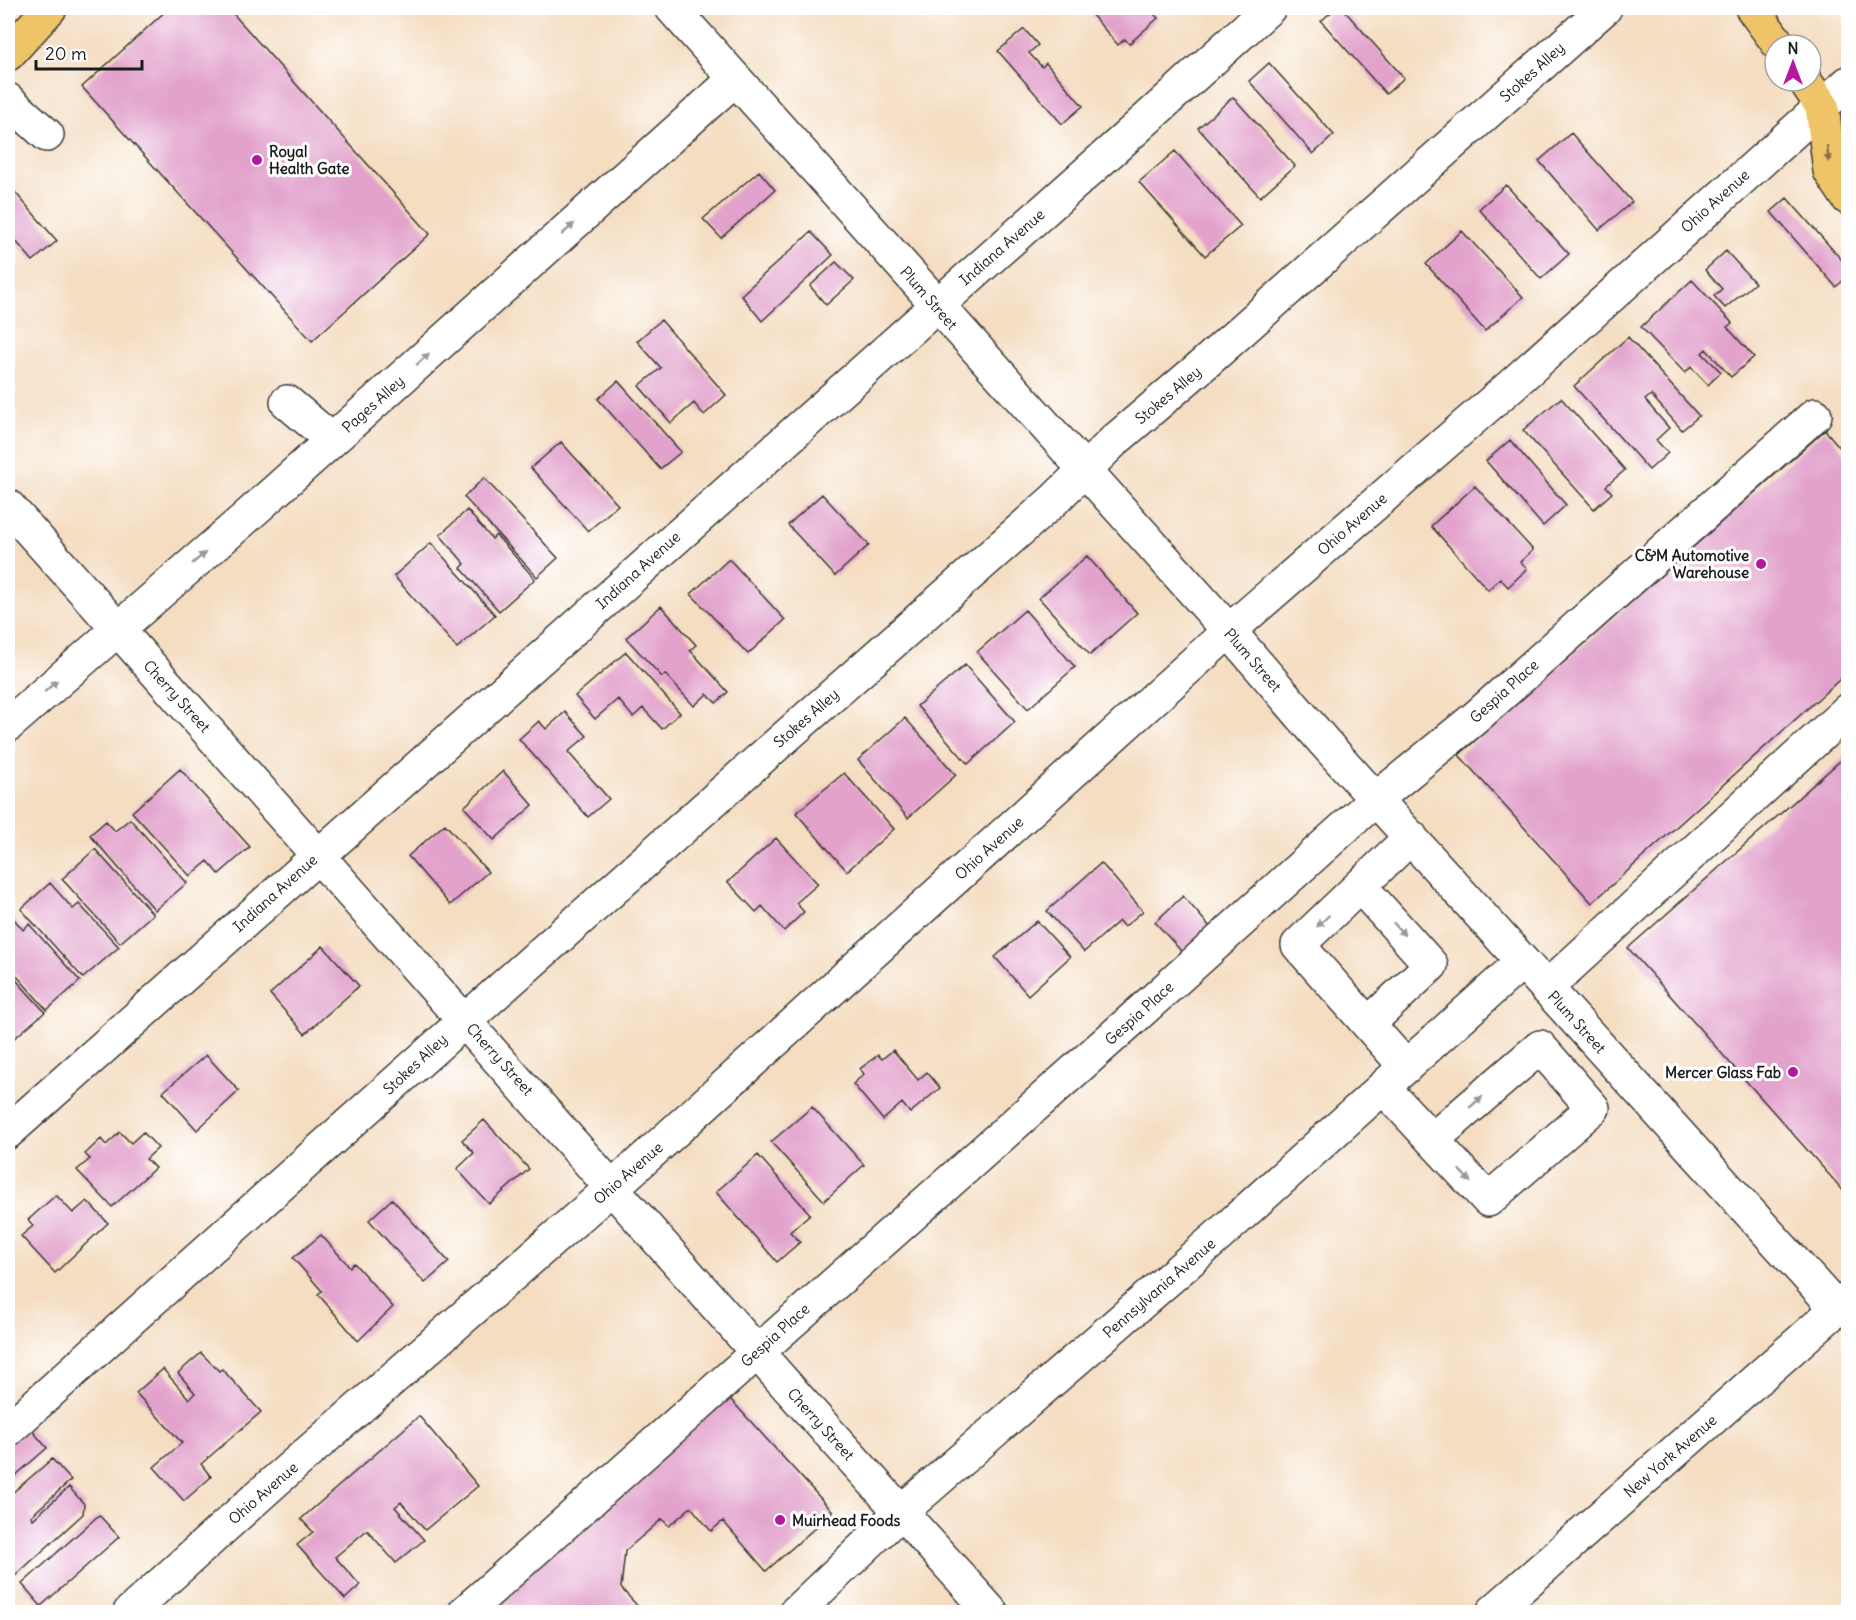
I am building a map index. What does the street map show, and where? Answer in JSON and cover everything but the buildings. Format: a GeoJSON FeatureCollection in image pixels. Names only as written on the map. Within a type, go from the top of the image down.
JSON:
{"type":"FeatureCollection","features":[{"type":"Feature","properties":{"kind":"main road"},"geometry":{"type":"LineString","coordinates":[[8,54],[50,8]]}},
{"type":"Feature","properties":{"kind":"main road"},"geometry":{"type":"LineString","coordinates":[[1752,8],[1770,33]]}},
{"type":"Feature","properties":{"kind":"main road"},"geometry":{"type":"LineString","coordinates":[[1825,98],[1848,126]]}},
{"type":"Feature","properties":{"kind":"main road"},"geometry":{"type":"LineString","coordinates":[[1825,98],[1830,171],[1848,198]]}},
{"type":"Feature","properties":{"kind":"street","name":"Plum Street"},"geometry":{"type":"LineString","coordinates":[[672,8],[1522,962],[1604,1052],[1843,1304]]}},
{"type":"Feature","properties":{"kind":"street","name":"Indiana Avenue"},"geometry":{"type":"LineString","coordinates":[[8,1132],[317,854],[1269,8]]}},
{"type":"Feature","properties":{"kind":"street","name":"Stokes Alley"},"geometry":{"type":"LineString","coordinates":[[8,1430],[327,1146],[465,1019],[1053,501],[1084,470],[1605,8]]}},
{"type":"Feature","properties":{"kind":"street","name":"Pages Alley"},"geometry":{"type":"LineString","coordinates":[[8,725],[116,627],[332,440],[735,80]]}},
{"type":"Feature","properties":{"kind":"street","name":"Ohio Avenue"},"geometry":{"type":"LineString","coordinates":[[130,1612],[273,1483],[613,1187],[1229,631],[1514,383],[1825,98],[1848,82]]}},
{"type":"Feature","properties":{"kind":"street"},"geometry":{"type":"LineString","coordinates":[[8,100],[47,135]]}},
{"type":"Feature","properties":{"kind":"street"},"geometry":{"type":"LineString","coordinates":[[287,402],[332,440]]}},
{"type":"Feature","properties":{"kind":"street","name":"Gespia Place"},"geometry":{"type":"LineString","coordinates":[[465,1612],[756,1351],[1127,1024],[1376,799],[1475,718],[1815,415]]}},
{"type":"Feature","properties":{"kind":"street","name":"Cherry Street"},"geometry":{"type":"LineString","coordinates":[[8,506],[465,1019],[756,1351],[991,1612]]}},
{"type":"Feature","properties":{"kind":"street"},"geometry":{"type":"LineString","coordinates":[[1546,988],[1848,710]]}},
{"type":"Feature","properties":{"kind":"street"},"geometry":{"type":"LineString","coordinates":[[1411,837],[1298,945],[1368,1024],[1394,1077],[1432,1140],[1488,1200],[1593,1108],[1540,1047],[1432,1140]]}},
{"type":"Feature","properties":{"kind":"street"},"geometry":{"type":"LineString","coordinates":[[1360,886],[1431,964],[1368,1024]]}},
{"type":"Feature","properties":{"kind":"street","name":"Pennsylvania Avenue"},"geometry":{"type":"LineString","coordinates":[[796,1612],[902,1511],[1217,1237],[1522,962]]}},
{"type":"Feature","properties":{"kind":"street"},"geometry":{"type":"LineString","coordinates":[[1570,1081],[1604,1052]]}},
{"type":"Feature","properties":{"kind":"street","name":"New York Avenue"},"geometry":{"type":"LineString","coordinates":[[1493,1612],[1843,1304]]}},
{"type":"Feature","properties":{"kind":"place","name":"Royal Health Gate"},"geometry":{"type":"Point","coordinates":[257,160]}},
{"type":"Feature","properties":{"kind":"place","name":"C&M Automotive Warehouse"},"geometry":{"type":"Point","coordinates":[1761,564]}},
{"type":"Feature","properties":{"kind":"place","name":"Mercer Glass Fab"},"geometry":{"type":"Point","coordinates":[1793,1072]}},
{"type":"Feature","properties":{"kind":"place","name":"Muirhead Foods"},"geometry":{"type":"Point","coordinates":[780,1520]}}]}
